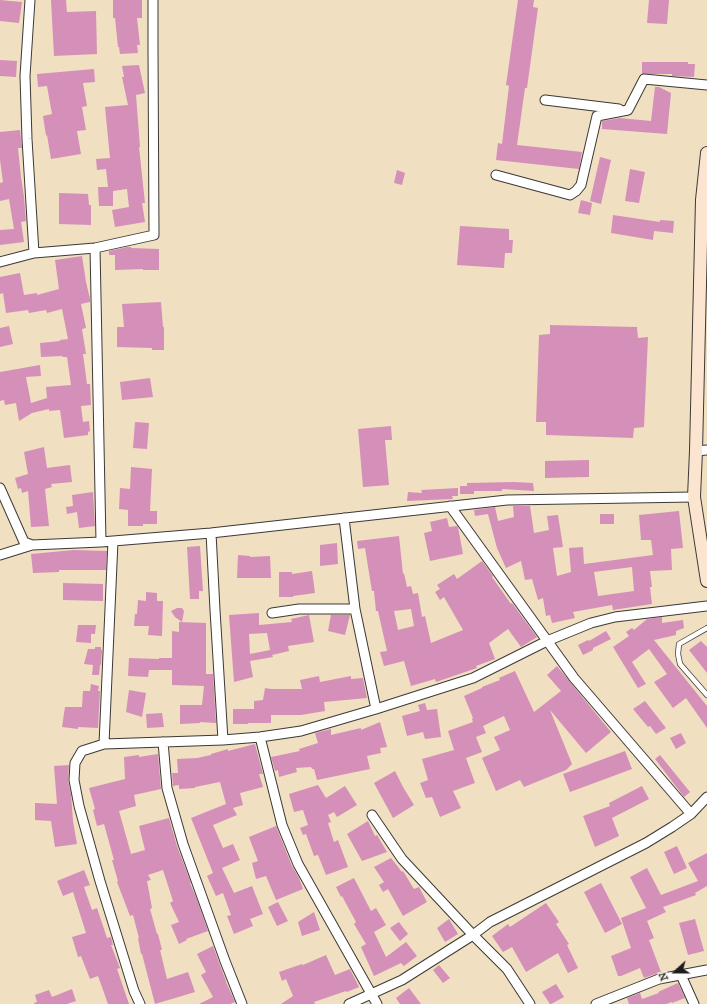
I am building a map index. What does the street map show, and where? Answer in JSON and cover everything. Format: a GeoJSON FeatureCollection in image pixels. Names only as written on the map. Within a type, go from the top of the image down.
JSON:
{"type":"FeatureCollection","features":[{"type":"Feature","properties":{"kind":"main road"},"geometry":{"type":"LineString","coordinates":[[707,153],[704,201],[702,451],[694,497],[707,581]]}},
{"type":"Feature","properties":{"kind":"street"},"geometry":{"type":"LineString","coordinates":[[30,0],[25,76],[27,139],[34,253]]}},
{"type":"Feature","properties":{"kind":"street"},"geometry":{"type":"LineString","coordinates":[[0,262],[34,253],[95,248],[154,235],[153,0]]}},
{"type":"Feature","properties":{"kind":"street"},"geometry":{"type":"LineString","coordinates":[[628,110],[644,79],[707,85]]}},
{"type":"Feature","properties":{"kind":"street"},"geometry":{"type":"LineString","coordinates":[[545,100],[628,110]]}},
{"type":"Feature","properties":{"kind":"street"},"geometry":{"type":"LineString","coordinates":[[496,175],[570,195],[581,185],[597,116],[628,110]]}},
{"type":"Feature","properties":{"kind":"street"},"geometry":{"type":"LineString","coordinates":[[95,248],[101,542]]}},
{"type":"Feature","properties":{"kind":"street"},"geometry":{"type":"LineString","coordinates":[[0,488],[24,542],[32,545]]}},
{"type":"Feature","properties":{"kind":"street"},"geometry":{"type":"LineString","coordinates":[[0,555],[32,545],[101,542],[211,533],[507,500],[694,497]]}},
{"type":"Feature","properties":{"kind":"street"},"geometry":{"type":"LineString","coordinates":[[450,506],[574,678],[690,814]]}},
{"type":"Feature","properties":{"kind":"street"},"geometry":{"type":"LineString","coordinates":[[344,518],[355,609],[376,709]]}},
{"type":"Feature","properties":{"kind":"street"},"geometry":{"type":"LineString","coordinates":[[211,533],[223,740]]}},
{"type":"Feature","properties":{"kind":"street"},"geometry":{"type":"LineString","coordinates":[[104,744],[113,541]]}},
{"type":"Feature","properties":{"kind":"street"},"geometry":{"type":"LineString","coordinates":[[140,1004],[134,991],[100,881],[79,806],[74,780],[75,762],[82,751],[104,744],[223,740],[260,737],[301,731],[473,678],[547,641],[591,623],[615,617],[707,606]]}},
{"type":"Feature","properties":{"kind":"street"},"geometry":{"type":"LineString","coordinates":[[272,613],[299,609],[355,609]]}},
{"type":"Feature","properties":{"kind":"street"},"geometry":{"type":"LineString","coordinates":[[260,737],[282,825],[298,864],[377,1004]]}},
{"type":"Feature","properties":{"kind":"street"},"geometry":{"type":"LineString","coordinates":[[163,742],[167,788],[183,844],[242,1004]]}},
{"type":"Feature","properties":{"kind":"street"},"geometry":{"type":"LineString","coordinates":[[349,1004],[402,980],[473,935],[490,922],[646,843],[690,814],[707,797]]}},
{"type":"Feature","properties":{"kind":"street"},"geometry":{"type":"LineString","coordinates":[[372,815],[402,859],[507,969],[530,1004]]}},
{"type":"Feature","properties":{"kind":"street"},"geometry":{"type":"LineString","coordinates":[[596,1004],[659,979],[707,970]]}},
{"type":"Feature","properties":{"kind":"street"},"geometry":{"type":"LineString","coordinates":[[681,975],[694,1004]]}},
{"type":"Feature","properties":{"kind":"lane"},"geometry":{"type":"LineString","coordinates":[[707,628],[679,644],[678,654],[680,664],[707,695]]}},
{"type":"Feature","properties":{"kind":"building"},"geometry":{"type":"Polygon","coordinates":[[[0,0],[22,2],[19,23],[0,21],[0,0]]]}},
{"type":"Feature","properties":{"kind":"building"},"geometry":{"type":"Polygon","coordinates":[[[51,0],[66,0],[67,12],[96,11],[97,54],[54,56],[51,0]]]}},
{"type":"Feature","properties":{"kind":"building"},"geometry":{"type":"Polygon","coordinates":[[[113,0],[142,0],[142,18],[137,18],[140,45],[137,45],[138,53],[120,54],[115,18],[113,18],[113,0]]]}},
{"type":"Feature","properties":{"kind":"building"},"geometry":{"type":"Polygon","coordinates":[[[518,0],[534,0],[533,7],[538,8],[527,88],[525,88],[517,145],[582,152],[579,169],[496,160],[498,143],[502,144],[509,86],[506,85],[518,0]]]}},
{"type":"Feature","properties":{"kind":"building"},"geometry":{"type":"Polygon","coordinates":[[[649,0],[669,0],[667,24],[647,23],[649,0]]]}},
{"type":"Feature","properties":{"kind":"building"},"geometry":{"type":"Polygon","coordinates":[[[0,60],[17,61],[16,77],[0,76],[0,60]]]}},
{"type":"Feature","properties":{"kind":"building"},"geometry":{"type":"Polygon","coordinates":[[[642,62],[688,62],[688,64],[695,64],[694,77],[672,76],[672,74],[642,74],[642,62]]]}},
{"type":"Feature","properties":{"kind":"building"},"geometry":{"type":"Polygon","coordinates":[[[139,65],[145,93],[136,95],[139,147],[145,203],[142,203],[145,222],[115,227],[112,210],[129,207],[127,189],[113,191],[113,206],[99,206],[98,187],[108,187],[106,169],[97,170],[96,159],[110,158],[105,107],[128,105],[122,77],[124,77],[122,66],[139,65]]]}},
{"type":"Feature","properties":{"kind":"building"},"geometry":{"type":"Polygon","coordinates":[[[94,69],[95,82],[83,83],[87,106],[82,107],[86,130],[77,131],[81,154],[51,159],[43,116],[52,114],[47,86],[38,87],[37,74],[94,69]]]}},
{"type":"Feature","properties":{"kind":"building"},"geometry":{"type":"Polygon","coordinates":[[[655,87],[659,87],[671,93],[667,134],[602,129],[602,121],[620,118],[651,121],[655,87]]]}},
{"type":"Feature","properties":{"kind":"building"},"geometry":{"type":"Polygon","coordinates":[[[20,130],[22,148],[18,148],[26,221],[21,222],[24,242],[0,245],[0,230],[14,229],[9,199],[0,201],[0,183],[3,182],[0,160],[0,132],[20,130]]]}},
{"type":"Feature","properties":{"kind":"building"},"geometry":{"type":"Polygon","coordinates":[[[600,157],[611,160],[601,204],[590,201],[600,157]]]}},
{"type":"Feature","properties":{"kind":"building"},"geometry":{"type":"Polygon","coordinates":[[[630,169],[645,172],[639,203],[625,201],[630,169]]]}},
{"type":"Feature","properties":{"kind":"building"},"geometry":{"type":"Polygon","coordinates":[[[397,170],[405,173],[402,185],[394,183],[397,170]]]}},
{"type":"Feature","properties":{"kind":"building"},"geometry":{"type":"Polygon","coordinates":[[[59,193],[88,194],[89,205],[91,205],[91,225],[59,224],[59,193]]]}},
{"type":"Feature","properties":{"kind":"building"},"geometry":{"type":"Polygon","coordinates":[[[581,200],[592,203],[590,215],[578,213],[581,200]]]}},
{"type":"Feature","properties":{"kind":"building"},"geometry":{"type":"Polygon","coordinates":[[[613,215],[660,222],[660,220],[674,221],[673,233],[654,231],[653,240],[611,233],[613,215]]]}},
{"type":"Feature","properties":{"kind":"building"},"geometry":{"type":"Polygon","coordinates":[[[460,226],[509,229],[509,240],[513,240],[512,253],[505,253],[504,268],[457,265],[460,226]]]}},
{"type":"Feature","properties":{"kind":"building"},"geometry":{"type":"Polygon","coordinates":[[[127,247],[159,249],[159,270],[115,270],[115,255],[109,255],[109,251],[127,247]]]}},
{"type":"Feature","properties":{"kind":"building"},"geometry":{"type":"Polygon","coordinates":[[[82,256],[90,299],[90,302],[81,304],[86,328],[82,329],[86,354],[83,354],[87,384],[90,384],[91,405],[81,406],[83,422],[89,421],[90,431],[88,432],[88,435],[64,438],[60,410],[49,411],[49,409],[32,413],[19,421],[16,403],[5,405],[4,400],[0,401],[0,372],[40,365],[41,376],[26,377],[31,403],[47,398],[46,387],[71,385],[67,357],[41,357],[40,343],[68,339],[62,309],[47,313],[46,310],[29,313],[28,310],[6,313],[3,293],[0,294],[0,277],[20,273],[24,295],[37,293],[37,295],[59,289],[55,260],[82,256]]]}},
{"type":"Feature","properties":{"kind":"building"},"geometry":{"type":"Polygon","coordinates":[[[161,302],[164,327],[164,350],[152,350],[152,348],[117,347],[117,327],[124,327],[122,304],[161,302]]]}},
{"type":"Feature","properties":{"kind":"building"},"geometry":{"type":"Polygon","coordinates":[[[550,325],[637,327],[638,338],[648,337],[644,427],[634,428],[633,438],[546,435],[546,422],[536,422],[539,335],[550,334],[550,325]]]}},
{"type":"Feature","properties":{"kind":"building"},"geometry":{"type":"Polygon","coordinates":[[[9,326],[13,344],[0,347],[0,328],[9,326]]]}},
{"type":"Feature","properties":{"kind":"building"},"geometry":{"type":"Polygon","coordinates":[[[150,378],[153,397],[122,400],[120,382],[150,378]]]}},
{"type":"Feature","properties":{"kind":"building"},"geometry":{"type":"Polygon","coordinates":[[[135,422],[149,423],[147,449],[133,448],[135,422]]]}},
{"type":"Feature","properties":{"kind":"building"},"geometry":{"type":"Polygon","coordinates":[[[391,426],[392,440],[385,440],[389,485],[363,487],[358,429],[391,426]]]}},
{"type":"Feature","properties":{"kind":"building"},"geometry":{"type":"Polygon","coordinates":[[[44,447],[47,468],[70,465],[72,482],[51,484],[52,487],[45,489],[49,526],[31,527],[28,491],[22,493],[21,488],[18,489],[15,478],[28,474],[24,452],[44,447]]]}},
{"type":"Feature","properties":{"kind":"building"},"geometry":{"type":"Polygon","coordinates":[[[589,460],[589,477],[545,478],[545,461],[589,460]]]}},
{"type":"Feature","properties":{"kind":"building"},"geometry":{"type":"Polygon","coordinates":[[[131,467],[152,469],[150,511],[157,511],[157,524],[128,526],[128,510],[119,509],[120,488],[130,489],[131,467]]]}},
{"type":"Feature","properties":{"kind":"building"},"geometry":{"type":"Polygon","coordinates":[[[467,483],[533,483],[534,491],[502,489],[502,491],[474,491],[474,494],[460,494],[460,486],[467,486],[467,483]]]}},
{"type":"Feature","properties":{"kind":"building"},"geometry":{"type":"Polygon","coordinates":[[[458,488],[458,496],[452,496],[453,499],[407,501],[408,492],[422,493],[421,490],[458,488]]]}},
{"type":"Feature","properties":{"kind":"building"},"geometry":{"type":"Polygon","coordinates":[[[93,492],[95,526],[79,528],[77,512],[67,514],[66,507],[73,506],[72,495],[93,492]]]}},
{"type":"Feature","properties":{"kind":"building"},"geometry":{"type":"Polygon","coordinates":[[[513,506],[530,506],[534,533],[549,530],[547,516],[558,515],[563,547],[553,548],[557,576],[571,572],[569,548],[583,547],[584,564],[653,555],[651,540],[641,540],[639,515],[679,511],[683,548],[671,549],[672,570],[650,571],[652,604],[613,610],[612,605],[573,612],[575,618],[552,623],[550,615],[546,616],[543,598],[538,600],[532,579],[525,580],[521,561],[506,568],[497,548],[488,514],[475,516],[474,510],[495,507],[498,521],[514,517],[513,506]],[[632,567],[594,572],[598,596],[634,591],[632,567]]]}},
{"type":"Feature","properties":{"kind":"building"},"geometry":{"type":"Polygon","coordinates":[[[600,514],[614,514],[614,524],[600,524],[600,514]]]}},
{"type":"Feature","properties":{"kind":"building"},"geometry":{"type":"Polygon","coordinates":[[[447,518],[449,527],[458,527],[463,554],[430,561],[424,533],[432,531],[430,522],[447,518]]]}},
{"type":"Feature","properties":{"kind":"building"},"geometry":{"type":"Polygon","coordinates":[[[399,536],[403,574],[404,573],[407,587],[411,586],[413,594],[418,593],[422,617],[425,616],[431,643],[463,630],[444,597],[440,600],[435,592],[440,589],[437,585],[454,574],[457,579],[482,561],[511,604],[512,603],[537,637],[521,647],[508,629],[489,643],[495,659],[476,666],[477,668],[436,682],[435,679],[411,686],[404,661],[384,666],[380,652],[387,651],[378,611],[376,611],[374,591],[372,591],[365,548],[358,549],[357,541],[399,536]],[[411,609],[394,611],[398,630],[414,626],[411,609]]]}},
{"type":"Feature","properties":{"kind":"building"},"geometry":{"type":"Polygon","coordinates":[[[337,543],[338,564],[320,566],[320,545],[337,543]]]}},
{"type":"Feature","properties":{"kind":"building"},"geometry":{"type":"Polygon","coordinates":[[[200,546],[203,591],[199,591],[199,599],[190,599],[187,547],[200,546]]]}},
{"type":"Feature","properties":{"kind":"building"},"geometry":{"type":"Polygon","coordinates":[[[74,550],[107,551],[106,570],[59,570],[59,572],[33,573],[31,554],[74,550]]]}},
{"type":"Feature","properties":{"kind":"building"},"geometry":{"type":"Polygon","coordinates":[[[238,555],[250,557],[270,556],[271,578],[237,578],[238,555]]]}},
{"type":"Feature","properties":{"kind":"building"},"geometry":{"type":"Polygon","coordinates":[[[312,571],[315,593],[293,597],[279,597],[279,572],[292,572],[292,574],[312,571]]]}},
{"type":"Feature","properties":{"kind":"building"},"geometry":{"type":"Polygon","coordinates":[[[63,583],[103,584],[103,601],[63,600],[63,583]]]}},
{"type":"Feature","properties":{"kind":"building"},"geometry":{"type":"Polygon","coordinates":[[[146,592],[157,593],[157,601],[163,601],[162,636],[148,635],[149,626],[134,626],[138,600],[146,601],[146,592]]]}},
{"type":"Feature","properties":{"kind":"building"},"geometry":{"type":"Polygon","coordinates":[[[177,608],[182,608],[184,611],[182,622],[175,617],[171,611],[177,608]]]}},
{"type":"Feature","properties":{"kind":"building"},"geometry":{"type":"Polygon","coordinates":[[[259,613],[259,625],[292,622],[291,619],[309,615],[314,642],[288,646],[289,651],[272,655],[273,657],[250,661],[253,677],[234,682],[229,615],[259,613]],[[267,633],[249,634],[250,654],[270,650],[267,633]]]}},
{"type":"Feature","properties":{"kind":"building"},"geometry":{"type":"Polygon","coordinates":[[[331,615],[350,615],[345,635],[328,631],[331,615]]]}},
{"type":"Feature","properties":{"kind":"building"},"geometry":{"type":"Polygon","coordinates":[[[662,617],[662,623],[683,620],[684,628],[676,631],[676,635],[654,640],[707,706],[707,728],[686,698],[673,708],[654,682],[667,674],[649,649],[632,662],[646,684],[638,688],[613,647],[629,636],[626,632],[632,628],[634,630],[647,619],[662,617]]]}},
{"type":"Feature","properties":{"kind":"building"},"geometry":{"type":"Polygon","coordinates":[[[179,622],[206,623],[206,674],[213,674],[216,723],[200,722],[180,724],[180,705],[202,705],[204,686],[172,685],[172,670],[149,670],[148,677],[128,676],[129,658],[172,658],[172,631],[179,632],[179,622]]]}},
{"type":"Feature","properties":{"kind":"building"},"geometry":{"type":"Polygon","coordinates":[[[78,625],[96,625],[95,634],[91,634],[91,643],[76,642],[78,625]]]}},
{"type":"Feature","properties":{"kind":"building"},"geometry":{"type":"Polygon","coordinates":[[[606,631],[611,639],[583,655],[578,645],[588,640],[589,641],[606,631]]]}},
{"type":"Feature","properties":{"kind":"building"},"geometry":{"type":"Polygon","coordinates":[[[701,641],[707,647],[707,673],[689,650],[701,641]]]}},
{"type":"Feature","properties":{"kind":"building"},"geometry":{"type":"Polygon","coordinates":[[[95,647],[101,647],[102,650],[99,675],[92,675],[93,665],[84,664],[88,649],[95,649],[95,647]]]}},
{"type":"Feature","properties":{"kind":"building"},"geometry":{"type":"Polygon","coordinates":[[[557,666],[611,732],[586,753],[550,710],[572,764],[566,770],[524,787],[520,780],[496,791],[482,758],[500,750],[494,737],[510,730],[504,716],[483,726],[486,733],[476,737],[482,752],[466,758],[475,783],[453,791],[461,808],[440,817],[432,797],[426,798],[420,783],[428,780],[422,759],[454,750],[448,731],[473,722],[473,718],[464,696],[500,680],[499,678],[515,671],[534,712],[561,691],[547,675],[557,666]]]}},
{"type":"Feature","properties":{"kind":"building"},"geometry":{"type":"Polygon","coordinates":[[[319,676],[320,682],[351,676],[351,679],[363,678],[367,698],[324,702],[325,711],[301,715],[271,715],[271,723],[233,724],[233,709],[254,709],[254,701],[263,700],[265,688],[302,689],[300,680],[319,676]]]}},
{"type":"Feature","properties":{"kind":"building"},"geometry":{"type":"Polygon","coordinates":[[[91,684],[99,686],[98,691],[100,691],[98,728],[78,727],[78,729],[62,727],[65,707],[82,707],[83,691],[90,691],[91,684]]]}},
{"type":"Feature","properties":{"kind":"building"},"geometry":{"type":"Polygon","coordinates":[[[129,690],[146,693],[142,717],[126,712],[129,690]]]}},
{"type":"Feature","properties":{"kind":"building"},"geometry":{"type":"Polygon","coordinates":[[[645,701],[666,728],[656,734],[633,709],[645,701]]]}},
{"type":"Feature","properties":{"kind":"building"},"geometry":{"type":"Polygon","coordinates":[[[425,703],[427,710],[437,709],[441,737],[425,739],[423,732],[407,736],[402,716],[420,711],[418,705],[425,703]]]}},
{"type":"Feature","properties":{"kind":"building"},"geometry":{"type":"Polygon","coordinates":[[[162,713],[164,727],[147,728],[146,714],[162,713]]]}},
{"type":"Feature","properties":{"kind":"building"},"geometry":{"type":"Polygon","coordinates":[[[380,722],[387,747],[380,748],[381,753],[367,756],[370,769],[317,780],[314,769],[311,767],[296,768],[297,772],[279,777],[278,770],[275,771],[271,757],[300,751],[299,749],[318,743],[315,733],[331,729],[331,735],[361,728],[361,730],[380,722]]]}},
{"type":"Feature","properties":{"kind":"building"},"geometry":{"type":"Polygon","coordinates":[[[681,733],[686,743],[676,749],[670,738],[681,733]]]}},
{"type":"Feature","properties":{"kind":"building"},"geometry":{"type":"Polygon","coordinates":[[[255,744],[263,774],[259,774],[263,787],[240,793],[243,805],[233,808],[237,815],[213,825],[223,848],[233,844],[240,860],[222,868],[234,893],[252,886],[263,914],[250,919],[253,926],[234,934],[227,916],[231,915],[223,893],[216,896],[207,876],[213,873],[191,818],[226,804],[220,782],[195,788],[179,789],[179,785],[173,786],[172,773],[178,773],[177,759],[197,758],[228,749],[228,751],[255,744]]]}},
{"type":"Feature","properties":{"kind":"building"},"geometry":{"type":"Polygon","coordinates":[[[625,751],[632,769],[570,792],[563,774],[625,751]]]}},
{"type":"Feature","properties":{"kind":"building"},"geometry":{"type":"Polygon","coordinates":[[[158,754],[161,789],[134,795],[136,806],[119,811],[131,854],[145,850],[139,826],[169,818],[177,846],[208,931],[186,939],[187,940],[179,944],[171,925],[179,922],[170,903],[173,901],[163,870],[148,875],[151,880],[147,881],[152,908],[150,909],[162,950],[160,950],[167,979],[188,972],[195,992],[155,1004],[141,954],[139,938],[133,915],[130,916],[117,882],[112,860],[114,860],[104,824],[97,826],[93,810],[95,809],[89,788],[125,779],[124,757],[139,755],[139,757],[158,754]]]}},
{"type":"Feature","properties":{"kind":"building"},"geometry":{"type":"Polygon","coordinates":[[[660,755],[690,792],[684,797],[655,759],[660,755]]]}},
{"type":"Feature","properties":{"kind":"building"},"geometry":{"type":"Polygon","coordinates":[[[69,765],[68,781],[77,844],[55,847],[51,821],[35,820],[35,803],[57,804],[54,766],[69,765]]]}},
{"type":"Feature","properties":{"kind":"building"},"geometry":{"type":"Polygon","coordinates":[[[395,771],[414,805],[393,818],[374,783],[395,771]]]}},
{"type":"Feature","properties":{"kind":"building"},"geometry":{"type":"Polygon","coordinates":[[[318,785],[326,798],[345,786],[357,805],[337,817],[334,812],[328,815],[331,822],[328,823],[334,842],[338,840],[348,867],[326,875],[318,855],[314,856],[306,834],[303,835],[300,828],[308,825],[303,810],[294,812],[289,794],[318,785]]]}},
{"type":"Feature","properties":{"kind":"building"},"geometry":{"type":"Polygon","coordinates":[[[642,786],[649,799],[612,818],[619,836],[595,847],[583,816],[610,806],[609,803],[642,786]]]}},
{"type":"Feature","properties":{"kind":"building"},"geometry":{"type":"Polygon","coordinates":[[[368,821],[375,836],[377,835],[387,852],[362,861],[347,834],[368,821]]]}},
{"type":"Feature","properties":{"kind":"building"},"geometry":{"type":"Polygon","coordinates":[[[276,826],[303,889],[276,900],[266,876],[256,879],[252,863],[258,861],[249,837],[276,826]]]}},
{"type":"Feature","properties":{"kind":"building"},"geometry":{"type":"Polygon","coordinates":[[[677,846],[687,868],[674,874],[664,852],[677,846]]]}},
{"type":"Feature","properties":{"kind":"building"},"geometry":{"type":"Polygon","coordinates":[[[707,853],[707,886],[695,893],[696,895],[663,907],[666,912],[647,921],[654,938],[649,940],[661,972],[644,978],[640,968],[618,976],[611,956],[631,948],[621,918],[646,908],[630,877],[647,868],[661,895],[698,881],[688,863],[707,853]]]}},
{"type":"Feature","properties":{"kind":"building"},"geometry":{"type":"Polygon","coordinates":[[[391,858],[402,872],[403,871],[414,889],[419,887],[427,902],[403,916],[388,889],[383,892],[379,885],[384,882],[374,867],[391,858]]]}},
{"type":"Feature","properties":{"kind":"building"},"geometry":{"type":"Polygon","coordinates":[[[84,870],[90,885],[84,887],[92,910],[97,908],[107,938],[111,937],[113,945],[111,945],[120,968],[117,969],[129,1004],[108,1004],[98,976],[90,979],[81,956],[78,957],[72,937],[86,933],[73,892],[63,896],[57,881],[84,870]]]}},
{"type":"Feature","properties":{"kind":"building"},"geometry":{"type":"Polygon","coordinates":[[[354,878],[371,911],[376,908],[386,925],[374,932],[386,957],[406,942],[417,956],[404,966],[401,963],[374,976],[361,947],[366,944],[354,924],[356,922],[336,887],[354,878]]]}},
{"type":"Feature","properties":{"kind":"building"},"geometry":{"type":"Polygon","coordinates":[[[601,883],[622,924],[605,933],[584,892],[601,883]]]}},
{"type":"Feature","properties":{"kind":"building"},"geometry":{"type":"Polygon","coordinates":[[[278,902],[288,921],[277,926],[268,907],[278,902]]]}},
{"type":"Feature","properties":{"kind":"building"},"geometry":{"type":"Polygon","coordinates":[[[546,903],[559,922],[556,924],[569,944],[567,945],[578,968],[568,973],[558,953],[526,972],[512,947],[503,952],[492,936],[508,924],[510,927],[546,903]]]}},
{"type":"Feature","properties":{"kind":"building"},"geometry":{"type":"Polygon","coordinates":[[[314,912],[320,930],[302,936],[298,922],[314,912]]]}},
{"type":"Feature","properties":{"kind":"building"},"geometry":{"type":"Polygon","coordinates":[[[449,919],[458,934],[445,942],[437,928],[449,919]]]}},
{"type":"Feature","properties":{"kind":"building"},"geometry":{"type":"Polygon","coordinates":[[[695,919],[704,951],[688,955],[679,923],[695,919]]]}},
{"type":"Feature","properties":{"kind":"building"},"geometry":{"type":"Polygon","coordinates":[[[399,922],[408,934],[400,941],[390,928],[399,922]]]}},
{"type":"Feature","properties":{"kind":"building"},"geometry":{"type":"Polygon","coordinates":[[[213,946],[235,1002],[230,1004],[199,1004],[213,997],[201,975],[206,972],[197,954],[213,946]]]}},
{"type":"Feature","properties":{"kind":"building"},"geometry":{"type":"Polygon","coordinates":[[[326,955],[335,975],[350,969],[359,987],[314,1002],[315,1004],[281,1004],[293,996],[286,979],[282,981],[279,972],[302,964],[303,965],[326,955]]]}},
{"type":"Feature","properties":{"kind":"building"},"geometry":{"type":"Polygon","coordinates":[[[439,965],[450,978],[443,983],[433,970],[439,965]]]}},
{"type":"Feature","properties":{"kind":"building"},"geometry":{"type":"Polygon","coordinates":[[[678,983],[685,998],[666,1004],[629,1004],[627,998],[640,993],[642,999],[659,993],[658,992],[678,983]]]}},
{"type":"Feature","properties":{"kind":"building"},"geometry":{"type":"Polygon","coordinates":[[[556,984],[564,997],[550,1004],[542,992],[556,984]]]}},
{"type":"Feature","properties":{"kind":"building"},"geometry":{"type":"Polygon","coordinates":[[[409,988],[421,1004],[400,1004],[396,998],[409,988]]]}},
{"type":"Feature","properties":{"kind":"building"},"geometry":{"type":"Polygon","coordinates":[[[72,989],[76,1001],[67,1004],[34,1004],[37,1002],[35,995],[49,990],[52,997],[72,989]]]}}]}
